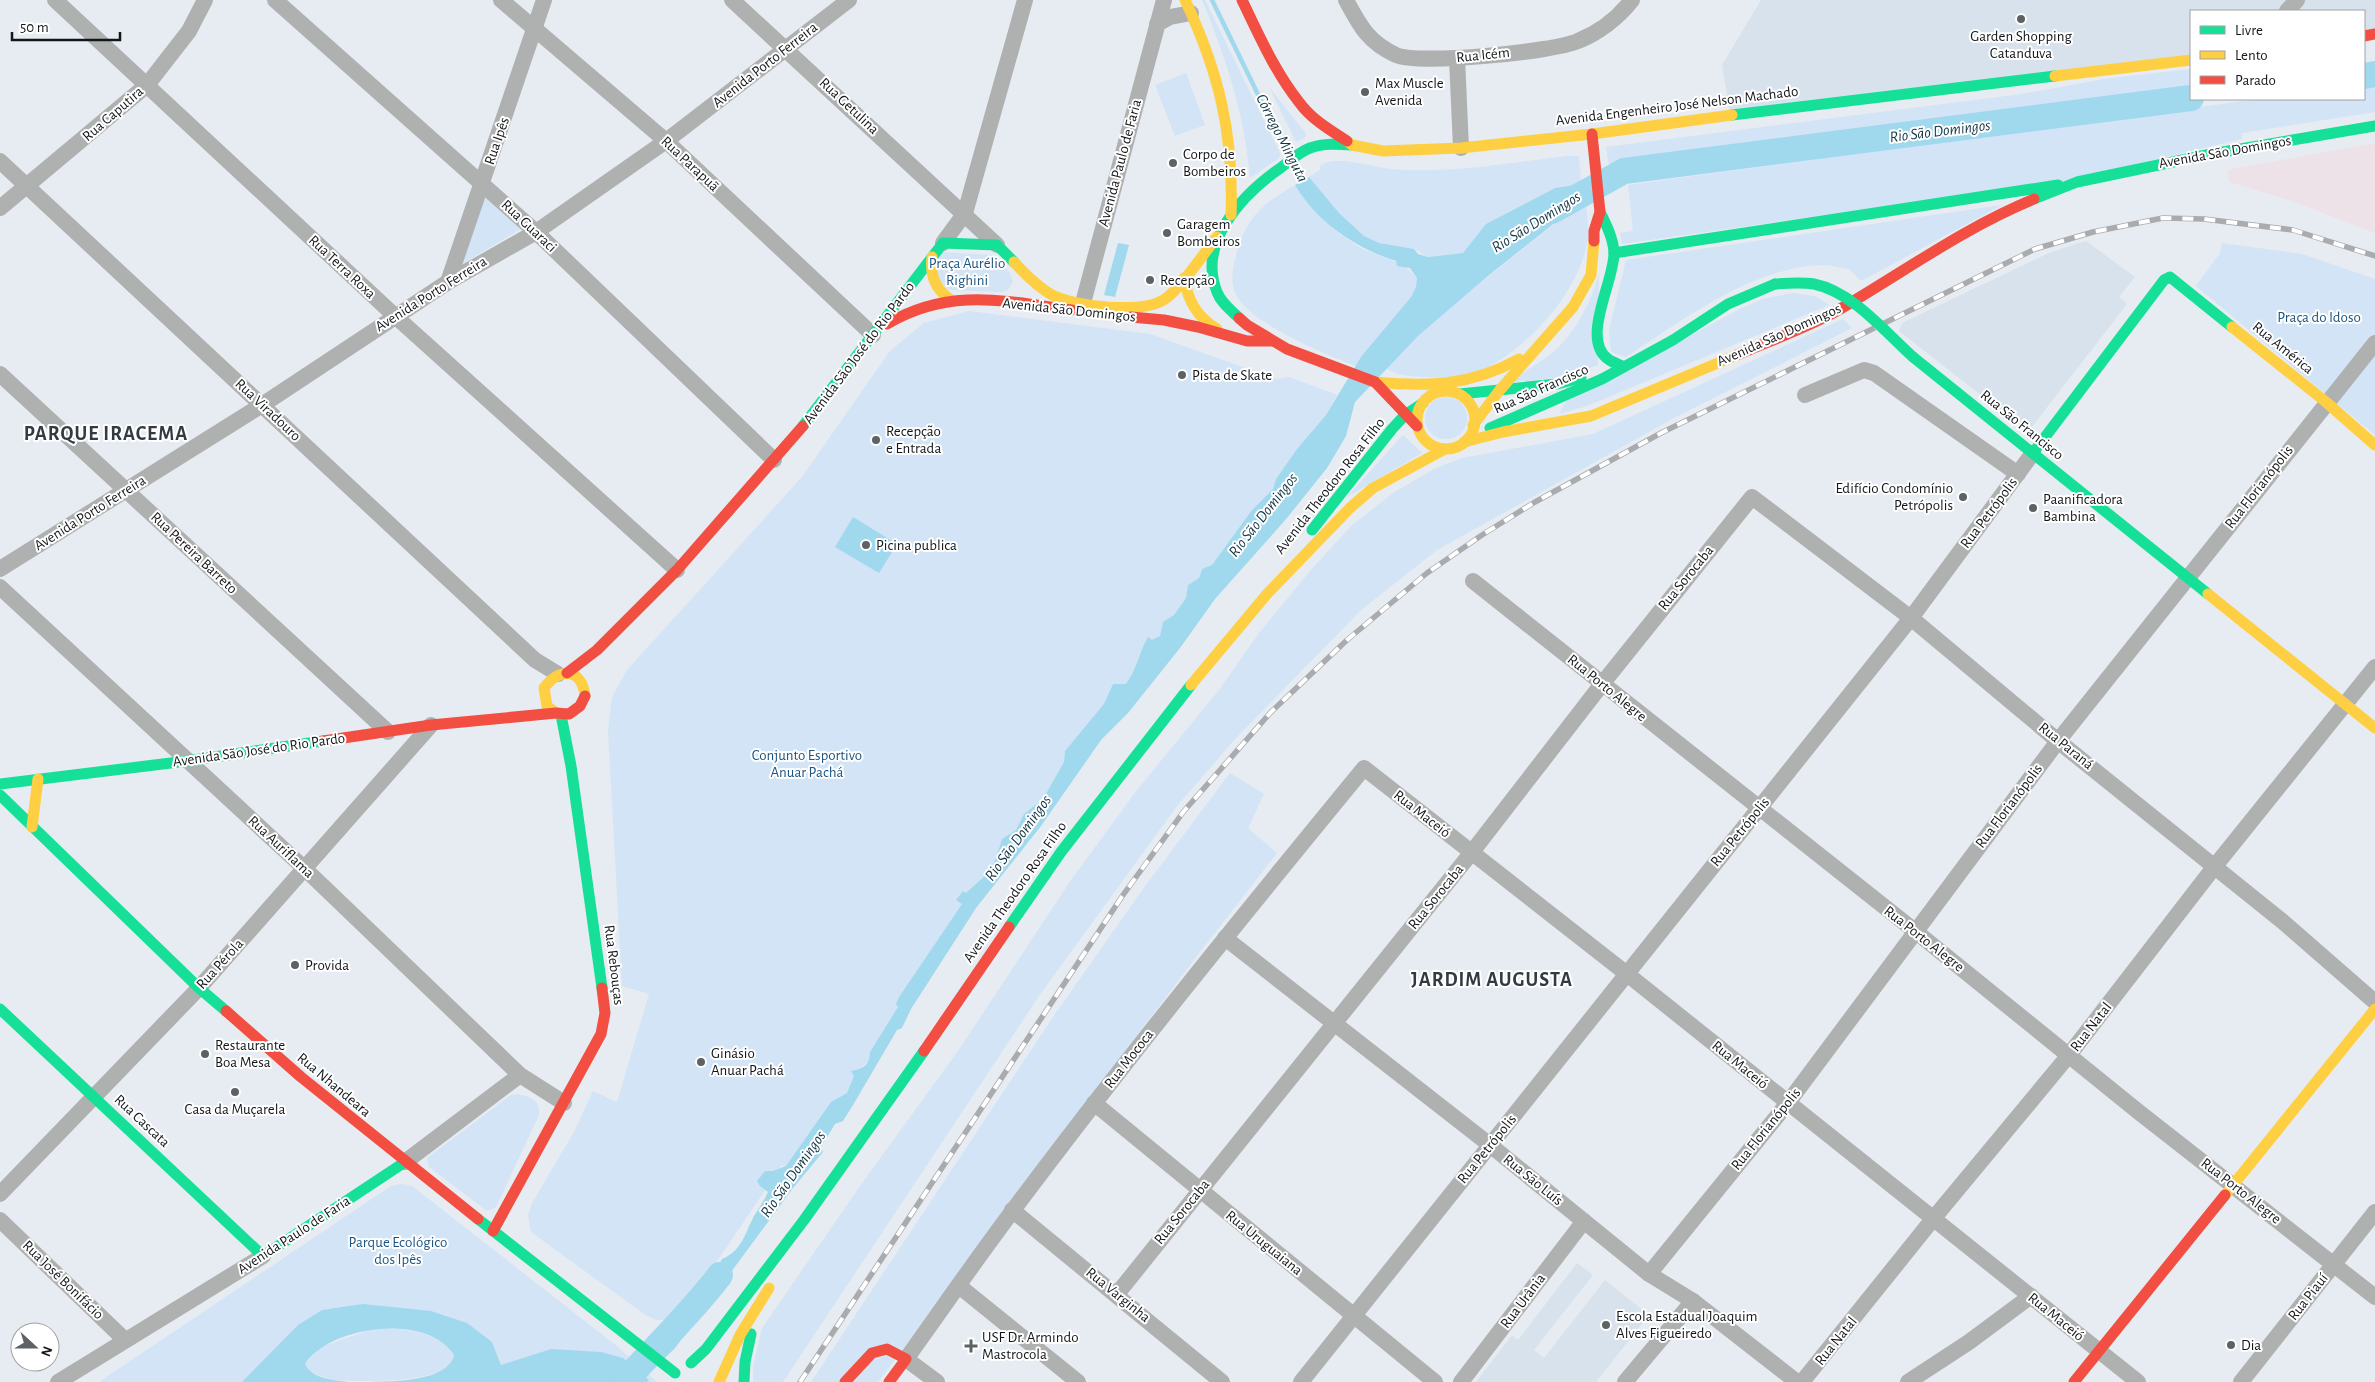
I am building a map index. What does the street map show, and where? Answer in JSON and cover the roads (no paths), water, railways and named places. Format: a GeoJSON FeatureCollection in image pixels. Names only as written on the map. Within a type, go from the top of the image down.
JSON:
{"type":"FeatureCollection","features":[{"type":"Feature","properties":{"kind":"main road","name":"Avenida Engenheiro José Nelson Machado"},"geometry":{"type":"LineString","coordinates":[[1242,0],[1285,85],[1315,119],[1352,145],[1383,151],[1461,148],[1592,134],[1808,104],[2190,60]]}},
{"type":"Feature","properties":{"kind":"main road"},"geometry":{"type":"LineString","coordinates":[[1188,6],[1203,39],[1229,139],[1233,190],[1231,215]]}},
{"type":"Feature","properties":{"kind":"main road","name":"Avenida São Domingos"},"geometry":{"type":"LineString","coordinates":[[1614,253],[2076,182],[2211,154],[2375,126]]}},
{"type":"Feature","properties":{"kind":"main road"},"geometry":{"type":"LineString","coordinates":[[1592,134],[1600,212],[1610,232],[1614,253],[1611,274],[1598,321],[1598,342],[1603,355],[1609,363],[1622,366]]}},
{"type":"Feature","properties":{"kind":"main road"},"geometry":{"type":"LineString","coordinates":[[1352,145],[1325,144],[1309,148],[1246,195],[1231,215],[1217,237],[1212,266],[1217,292],[1233,313],[1247,325],[1286,349],[1375,382],[1432,385],[1474,380],[1499,372],[1534,350]]}},
{"type":"Feature","properties":{"kind":"main road","name":"Avenida São Domingos"},"geometry":{"type":"LineString","coordinates":[[1469,434],[1503,432],[1591,416],[1801,328],[1834,312],[1950,241],[2003,212],[2076,182]]}},
{"type":"Feature","properties":{"kind":"main road"},"geometry":{"type":"LineString","coordinates":[[1375,382],[1417,426],[1421,436],[1428,443],[1445,449],[1469,434],[1499,391],[1562,321],[1584,290],[1591,275],[1594,231],[1600,212]]}},
{"type":"Feature","properties":{"kind":"main road","name":"Avenida São Domingos"},"geometry":{"type":"LineString","coordinates":[[997,246],[1054,296],[1083,303],[1136,309],[1162,302],[1217,237]]}},
{"type":"Feature","properties":{"kind":"main road"},"geometry":{"type":"LineString","coordinates":[[943,243],[997,246]]}},
{"type":"Feature","properties":{"kind":"main road","name":"Avenida São José do Rio Pardo"},"geometry":{"type":"LineString","coordinates":[[517,717],[554,682],[597,650],[677,570],[817,409],[943,243]]}},
{"type":"Feature","properties":{"kind":"main road"},"geometry":{"type":"LineString","coordinates":[[932,257],[930,267],[935,286],[950,300]]}},
{"type":"Feature","properties":{"kind":"main road"},"geometry":{"type":"LineString","coordinates":[[999,302],[1017,286],[1022,269]]}},
{"type":"Feature","properties":{"kind":"main road","name":"Rua América"},"geometry":{"type":"LineString","coordinates":[[2170,277],[2326,402],[2375,445]]}},
{"type":"Feature","properties":{"kind":"main road","name":"Rua Petrópolis"},"geometry":{"type":"LineString","coordinates":[[2033,453],[2164,280],[2170,277]]}},
{"type":"Feature","properties":{"kind":"main road"},"geometry":{"type":"LineString","coordinates":[[1184,278],[1186,291],[1197,313],[1211,326],[1226,333]]}},
{"type":"Feature","properties":{"kind":"main road","name":"Rua São Francisco"},"geometry":{"type":"LineString","coordinates":[[1469,434],[1506,422],[1602,379],[1622,366],[1673,340],[1728,304],[1775,284],[1809,283],[1832,290],[2375,728]]}},
{"type":"Feature","properties":{"kind":"main road","name":"Avenida São Domingos"},"geometry":{"type":"LineString","coordinates":[[873,336],[897,317],[914,308],[950,300],[999,302],[1164,320],[1226,333],[1247,341],[1272,341]]}},
{"type":"Feature","properties":{"kind":"main road","name":"Rua São Francisco"},"geometry":{"type":"LineString","coordinates":[[1460,394],[1557,384],[1622,366]]}},
{"type":"Feature","properties":{"kind":"main road"},"geometry":{"type":"LineString","coordinates":[[1417,426],[1422,403],[1431,396],[1441,392],[1460,394],[1469,402],[1475,418],[1469,434]]}},
{"type":"Feature","properties":{"kind":"main road","name":"Avenida Theodoro Rosa Filho"},"geometry":{"type":"LineString","coordinates":[[1267,594],[1327,510],[1392,429],[1405,415],[1422,403]]}},
{"type":"Feature","properties":{"kind":"main road","name":"Avenida Theodoro Rosa Filho"},"geometry":{"type":"LineString","coordinates":[[673,1378],[682,1366],[696,1364],[706,1348],[804,1220],[1061,852],[1168,712],[1267,594],[1350,508],[1367,493],[1400,472],[1445,449]]}},
{"type":"Feature","properties":{"kind":"main road","name":"Avenida São José do Rio Pardo"},"geometry":{"type":"LineString","coordinates":[[580,681],[597,650]]}},
{"type":"Feature","properties":{"kind":"main road"},"geometry":{"type":"LineString","coordinates":[[558,714],[547,706],[554,682],[580,681]]}},
{"type":"Feature","properties":{"kind":"main road","name":"Rua Rebouças"},"geometry":{"type":"LineString","coordinates":[[572,766],[576,720],[585,693],[580,681]]}},
{"type":"Feature","properties":{"kind":"main road","name":"Avenida São José do Rio Pardo"},"geometry":{"type":"LineString","coordinates":[[0,784],[187,761],[431,725],[558,714],[569,714],[576,720]]}},
{"type":"Feature","properties":{"kind":"main road","name":"Rua Rebouças"},"geometry":{"type":"LineString","coordinates":[[493,1231],[600,1034],[605,1013],[572,766],[558,714]]}},
{"type":"Feature","properties":{"kind":"main road"},"geometry":{"type":"LineString","coordinates":[[32,827],[38,779]]}},
{"type":"Feature","properties":{"kind":"main road","name":"Rua Nhandeara"},"geometry":{"type":"LineString","coordinates":[[0,796],[199,988],[301,1077],[405,1162],[664,1364],[673,1378]]}},
{"type":"Feature","properties":{"kind":"main road","name":"Rua Cascata"},"geometry":{"type":"LineString","coordinates":[[0,1009],[264,1256]]}},
{"type":"Feature","properties":{"kind":"main road"},"geometry":{"type":"LineString","coordinates":[[2074,1382],[2375,1009]]}},
{"type":"Feature","properties":{"kind":"main road","name":"Avenida Paulo de Faria"},"geometry":{"type":"LineString","coordinates":[[264,1256],[405,1162]]}},
{"type":"Feature","properties":{"kind":"main road","name":"Avenida Theodoro Rosa Filho"},"geometry":{"type":"LineString","coordinates":[[715,1379],[769,1286],[804,1220]]}},
{"type":"Feature","properties":{"kind":"main road"},"geometry":{"type":"LineString","coordinates":[[744,1382],[745,1362],[751,1335],[769,1286]]}},
{"type":"Feature","properties":{"kind":"main road"},"geometry":{"type":"LineString","coordinates":[[845,1382],[873,1352],[880,1348],[888,1348],[906,1358]]}},
{"type":"Feature","properties":{"kind":"main road","name":"Rua Mococa"},"geometry":{"type":"LineString","coordinates":[[889,1382],[906,1358]]}},
{"type":"Feature","properties":{"kind":"street","name":"Rua Terra Roxa"},"geometry":{"type":"LineString","coordinates":[[55,0],[395,316],[677,570]]}},
{"type":"Feature","properties":{"kind":"street","name":"Rua Caputira"},"geometry":{"type":"LineString","coordinates":[[0,208],[147,85],[189,31],[205,0]]}},
{"type":"Feature","properties":{"kind":"street","name":"Rua Guaraci"},"geometry":{"type":"LineString","coordinates":[[275,0],[536,232],[774,460]]}},
{"type":"Feature","properties":{"kind":"street","name":"Rua Parapuã"},"geometry":{"type":"LineString","coordinates":[[501,0],[666,142],[873,336]]}},
{"type":"Feature","properties":{"kind":"street","name":"Rua Ipês"},"geometry":{"type":"LineString","coordinates":[[448,282],[544,0]]}},
{"type":"Feature","properties":{"kind":"street","name":"Rua Getulina"},"geometry":{"type":"LineString","coordinates":[[732,0],[965,213]]}},
{"type":"Feature","properties":{"kind":"street","name":"Avenida Porto Ferreira"},"geometry":{"type":"LineString","coordinates":[[0,569],[262,405],[448,282],[536,232],[666,142],[849,0]]}},
{"type":"Feature","properties":{"kind":"street","name":"Avenida São José do Rio Pardo"},"geometry":{"type":"LineString","coordinates":[[943,243],[965,213],[1025,0]]}},
{"type":"Feature","properties":{"kind":"street","name":"Avenida Paulo de Faria"},"geometry":{"type":"LineString","coordinates":[[1083,303],[1164,0]]}},
{"type":"Feature","properties":{"kind":"street","name":"Rua Icém"},"geometry":{"type":"LineString","coordinates":[[1346,0],[1363,32],[1379,46],[1398,56],[1438,60],[1553,48],[1576,42],[1601,28],[1632,0]]}},
{"type":"Feature","properties":{"kind":"street"},"geometry":{"type":"LineString","coordinates":[[2288,10],[2297,0]]}},
{"type":"Feature","properties":{"kind":"street"},"geometry":{"type":"LineString","coordinates":[[1157,24],[1188,6]]}},
{"type":"Feature","properties":{"kind":"street"},"geometry":{"type":"LineString","coordinates":[[1457,58],[1461,148]]}},
{"type":"Feature","properties":{"kind":"street","name":"Rua Viradouro"},"geometry":{"type":"LineString","coordinates":[[0,161],[535,660],[554,682]]}},
{"type":"Feature","properties":{"kind":"street","name":"Avenida São Domingos"},"geometry":{"type":"LineString","coordinates":[[965,213],[997,246]]}},
{"type":"Feature","properties":{"kind":"street","name":"Rua Florianópolis"},"geometry":{"type":"LineString","coordinates":[[1650,1274],[1788,1104],[2058,741],[2375,342]]}},
{"type":"Feature","properties":{"kind":"street"},"geometry":{"type":"LineString","coordinates":[[1805,395],[1864,370],[1874,373],[2018,474]]}},
{"type":"Feature","properties":{"kind":"street","name":"Rua Pereira Barreto"},"geometry":{"type":"LineString","coordinates":[[0,374],[388,732]]}},
{"type":"Feature","properties":{"kind":"street","name":"Rua Petrópolis"},"geometry":{"type":"LineString","coordinates":[[1301,1382],[1910,618],[2033,453]]}},
{"type":"Feature","properties":{"kind":"street","name":"Rua Paraná"},"geometry":{"type":"LineString","coordinates":[[1752,497],[1910,618],[2058,741],[2215,866],[2375,1002]]}},
{"type":"Feature","properties":{"kind":"street","name":"Rua Sorocaba"},"geometry":{"type":"LineString","coordinates":[[1117,1294],[1472,852],[1602,684],[1752,497]]}},
{"type":"Feature","properties":{"kind":"street","name":"Rua Porto Alegre"},"geometry":{"type":"LineString","coordinates":[[1473,581],[2375,1298]]}},
{"type":"Feature","properties":{"kind":"street","name":"Rua Auriflama"},"geometry":{"type":"LineString","coordinates":[[0,587],[304,868],[520,1075],[564,1103]]}},
{"type":"Feature","properties":{"kind":"street","name":"Rua Natal"},"geometry":{"type":"LineString","coordinates":[[1802,1382],[1933,1219],[2069,1055],[2215,866],[2375,668]]}},
{"type":"Feature","properties":{"kind":"street","name":"Rua Pérola"},"geometry":{"type":"LineString","coordinates":[[0,1194],[199,988],[431,725]]}},
{"type":"Feature","properties":{"kind":"street","name":"Rua Maceió"},"geometry":{"type":"LineString","coordinates":[[1364,768],[1627,974],[2138,1382]]}},
{"type":"Feature","properties":{"kind":"street","name":"Rua Mococa"},"geometry":{"type":"LineString","coordinates":[[906,1358],[1012,1210],[1094,1103],[1225,938],[1364,768]]}},
{"type":"Feature","properties":{"kind":"street","name":"Rua São Luís"},"geometry":{"type":"LineString","coordinates":[[1225,938],[1490,1145],[1650,1274],[1693,1301],[1797,1382]]}},
{"type":"Feature","properties":{"kind":"street","name":"Avenida Paulo de Faria"},"geometry":{"type":"LineString","coordinates":[[405,1162],[520,1075]]}},
{"type":"Feature","properties":{"kind":"street","name":"Rua Uruguaiana"},"geometry":{"type":"LineString","coordinates":[[1094,1103],[1435,1382]]}},
{"type":"Feature","properties":{"kind":"street","name":"Rua Varginha"},"geometry":{"type":"LineString","coordinates":[[1012,1210],[1117,1294],[1222,1382]]}},
{"type":"Feature","properties":{"kind":"street","name":"Rua Piauí"},"geometry":{"type":"LineString","coordinates":[[2242,1382],[2375,1212]]}},
{"type":"Feature","properties":{"kind":"street","name":"Rua José Bonifácio"},"geometry":{"type":"LineString","coordinates":[[0,1220],[125,1340]]}},
{"type":"Feature","properties":{"kind":"street","name":"Rua Urânia"},"geometry":{"type":"LineString","coordinates":[[1461,1382],[1584,1221]]}},
{"type":"Feature","properties":{"kind":"street","name":"Avenida Paulo de Faria"},"geometry":{"type":"LineString","coordinates":[[58,1382],[264,1256]]}},
{"type":"Feature","properties":{"kind":"street"},"geometry":{"type":"LineString","coordinates":[[959,1286],[1078,1382]]}},
{"type":"Feature","properties":{"kind":"street"},"geometry":{"type":"LineString","coordinates":[[1908,1382],[1969,1342],[2031,1296]]}},
{"type":"Feature","properties":{"kind":"street"},"geometry":{"type":"LineString","coordinates":[[1625,1382],[1693,1301]]}},
{"type":"Feature","properties":{"kind":"street"},"geometry":{"type":"LineString","coordinates":[[906,1358],[937,1382]]}},
{"type":"Feature","properties":{"kind":"water"},"geometry":{"type":"Polygon","coordinates":[[[1309,177],[1339,213],[1364,236],[1379,243],[1414,249],[1418,254],[1428,257],[1463,253],[1486,224],[1555,188],[1581,184],[1585,199],[1489,275],[1418,336],[1355,402],[1346,436],[1327,468],[1287,518],[1215,599],[1180,648],[1128,713],[1101,740],[1041,826],[976,908],[911,1009],[902,1028],[897,1030],[843,1121],[835,1124],[821,1147],[823,1152],[793,1188],[675,1348],[646,1377],[649,1380],[647,1382],[370,1382],[405,1380],[431,1375],[450,1364],[454,1355],[441,1342],[423,1333],[402,1329],[379,1329],[356,1333],[335,1340],[318,1351],[305,1364],[308,1369],[318,1376],[349,1382],[242,1382],[298,1325],[322,1310],[363,1304],[431,1311],[467,1323],[492,1342],[501,1365],[551,1349],[601,1352],[623,1358],[632,1365],[659,1335],[694,1308],[722,1259],[729,1256],[739,1246],[768,1192],[757,1181],[765,1171],[773,1171],[786,1166],[831,1102],[847,1093],[854,1076],[851,1071],[862,1068],[869,1060],[870,1052],[898,1007],[896,1004],[899,997],[962,904],[956,900],[963,891],[966,893],[989,872],[1002,839],[1016,830],[1024,814],[1043,799],[1064,762],[1065,751],[1104,704],[1113,684],[1126,684],[1148,637],[1152,640],[1160,636],[1163,622],[1174,615],[1186,598],[1188,585],[1199,578],[1202,569],[1212,565],[1252,510],[1273,489],[1276,479],[1297,449],[1326,415],[1361,357],[1411,297],[1416,287],[1417,278],[1410,268],[1397,266],[1396,261],[1381,256],[1352,241],[1338,232],[1314,211],[1295,185],[1309,177]]]}},
{"type":"Feature","properties":{"kind":"water"},"geometry":{"type":"Polygon","coordinates":[[[1118,243],[1129,245],[1115,297],[1104,295],[1118,243]]]}},
{"type":"Feature","properties":{"kind":"water","name":"Picina publica"},"geometry":{"type":"Polygon","coordinates":[[[853,517],[897,544],[879,573],[835,547],[853,517]]]}},
{"type":"Feature","properties":{"kind":"waterway","name":"Córrego Minguta"},"geometry":{"type":"LineString","coordinates":[[1212,0],[1287,154]]}},
{"type":"Feature","properties":{"kind":"waterway","name":"Rio São Domingos"},"geometry":{"type":"LineString","coordinates":[[2365,76],[2375,74]]}},
{"type":"Feature","properties":{"kind":"waterway","name":"Rio São Domingos"},"geometry":{"type":"LineString","coordinates":[[1552,211],[1624,171],[2190,98]]}},
{"type":"Feature","properties":{"kind":"waterway","name":"Córrego Minguta"},"geometry":{"type":"LineString","coordinates":[[1295,167],[1304,184]]}},
{"type":"Feature","properties":{"kind":"waterway","name":"Rio São Domingos"},"geometry":{"type":"LineString","coordinates":[[624,1382],[720,1275]]}},
{"type":"Feature","properties":{"kind":"railway"},"geometry":{"type":"LineString","coordinates":[[800,1382],[1123,895],[1184,811],[1271,712],[1347,640],[1427,573],[1482,535],[1535,502],[1661,433],[2035,249],[2093,232],[2163,218],[2204,219],[2293,230],[2375,256]]}},
{"type":"Feature","properties":{"kind":"place","name":"Garden Shopping Catanduva"},"geometry":{"type":"Point","coordinates":[2021,19]}},
{"type":"Feature","properties":{"kind":"place","name":"Max Muscle Avenida"},"geometry":{"type":"Point","coordinates":[1365,92]}},
{"type":"Feature","properties":{"kind":"place","name":"Corpo de Bombeiros"},"geometry":{"type":"Point","coordinates":[1173,163]}},
{"type":"Feature","properties":{"kind":"place","name":"Garagem Bombeiros"},"geometry":{"type":"Point","coordinates":[1167,233]}},
{"type":"Feature","properties":{"kind":"place","name":"Recepção"},"geometry":{"type":"Point","coordinates":[1150,280]}},
{"type":"Feature","properties":{"kind":"place","name":"Pista de Skate"},"geometry":{"type":"Point","coordinates":[1182,375]}},
{"type":"Feature","properties":{"kind":"place","name":"Recepção e Entrada"},"geometry":{"type":"Point","coordinates":[876,440]}},
{"type":"Feature","properties":{"kind":"place","name":"Edifício Condomínio Petrópolis"},"geometry":{"type":"Point","coordinates":[1963,497]}},
{"type":"Feature","properties":{"kind":"place","name":"Paanificadora Bambina"},"geometry":{"type":"Point","coordinates":[2033,508]}},
{"type":"Feature","properties":{"kind":"place","name":"Picina publica"},"geometry":{"type":"Point","coordinates":[866,545]}},
{"type":"Feature","properties":{"kind":"place","name":"Provida"},"geometry":{"type":"Point","coordinates":[295,965]}},
{"type":"Feature","properties":{"kind":"place","name":"Restaurante Boa Mesa"},"geometry":{"type":"Point","coordinates":[205,1054]}},
{"type":"Feature","properties":{"kind":"place","name":"Ginásio Anuar Pachá"},"geometry":{"type":"Point","coordinates":[701,1062]}},
{"type":"Feature","properties":{"kind":"place","name":"Casa da Muçarela"},"geometry":{"type":"Point","coordinates":[235,1092]}},
{"type":"Feature","properties":{"kind":"place","name":"Escola Estadual Joaquim Alves Figueiredo"},"geometry":{"type":"Point","coordinates":[1606,1325]}},
{"type":"Feature","properties":{"kind":"place","name":"Dia"},"geometry":{"type":"Point","coordinates":[2231,1345]}},
{"type":"Feature","properties":{"kind":"place","name":"USF Dr. Armindo Mastrocola"},"geometry":{"type":"Point","coordinates":[971,1346]}},
{"type":"Feature","properties":{"kind":"district","name":"PARQUE IRACEMA"},"geometry":{"type":"Point","coordinates":[106,434]}},
{"type":"Feature","properties":{"kind":"district","name":"JARDIM AUGUSTA"},"geometry":{"type":"Point","coordinates":[1492,980]}},
{"type":"Feature","properties":{"kind":"park label","name":"Praça Aurélio Righini"},"geometry":{"type":"Point","coordinates":[967,272]}},
{"type":"Feature","properties":{"kind":"park label","name":"Praça do Idoso"},"geometry":{"type":"Point","coordinates":[2319,317]}},
{"type":"Feature","properties":{"kind":"park label","name":"Conjunto Esportivo Anuar Pachá"},"geometry":{"type":"Point","coordinates":[807,764]}},
{"type":"Feature","properties":{"kind":"park label","name":"Parque Ecológico dos Ipês"},"geometry":{"type":"Point","coordinates":[398,1250]}}]}
